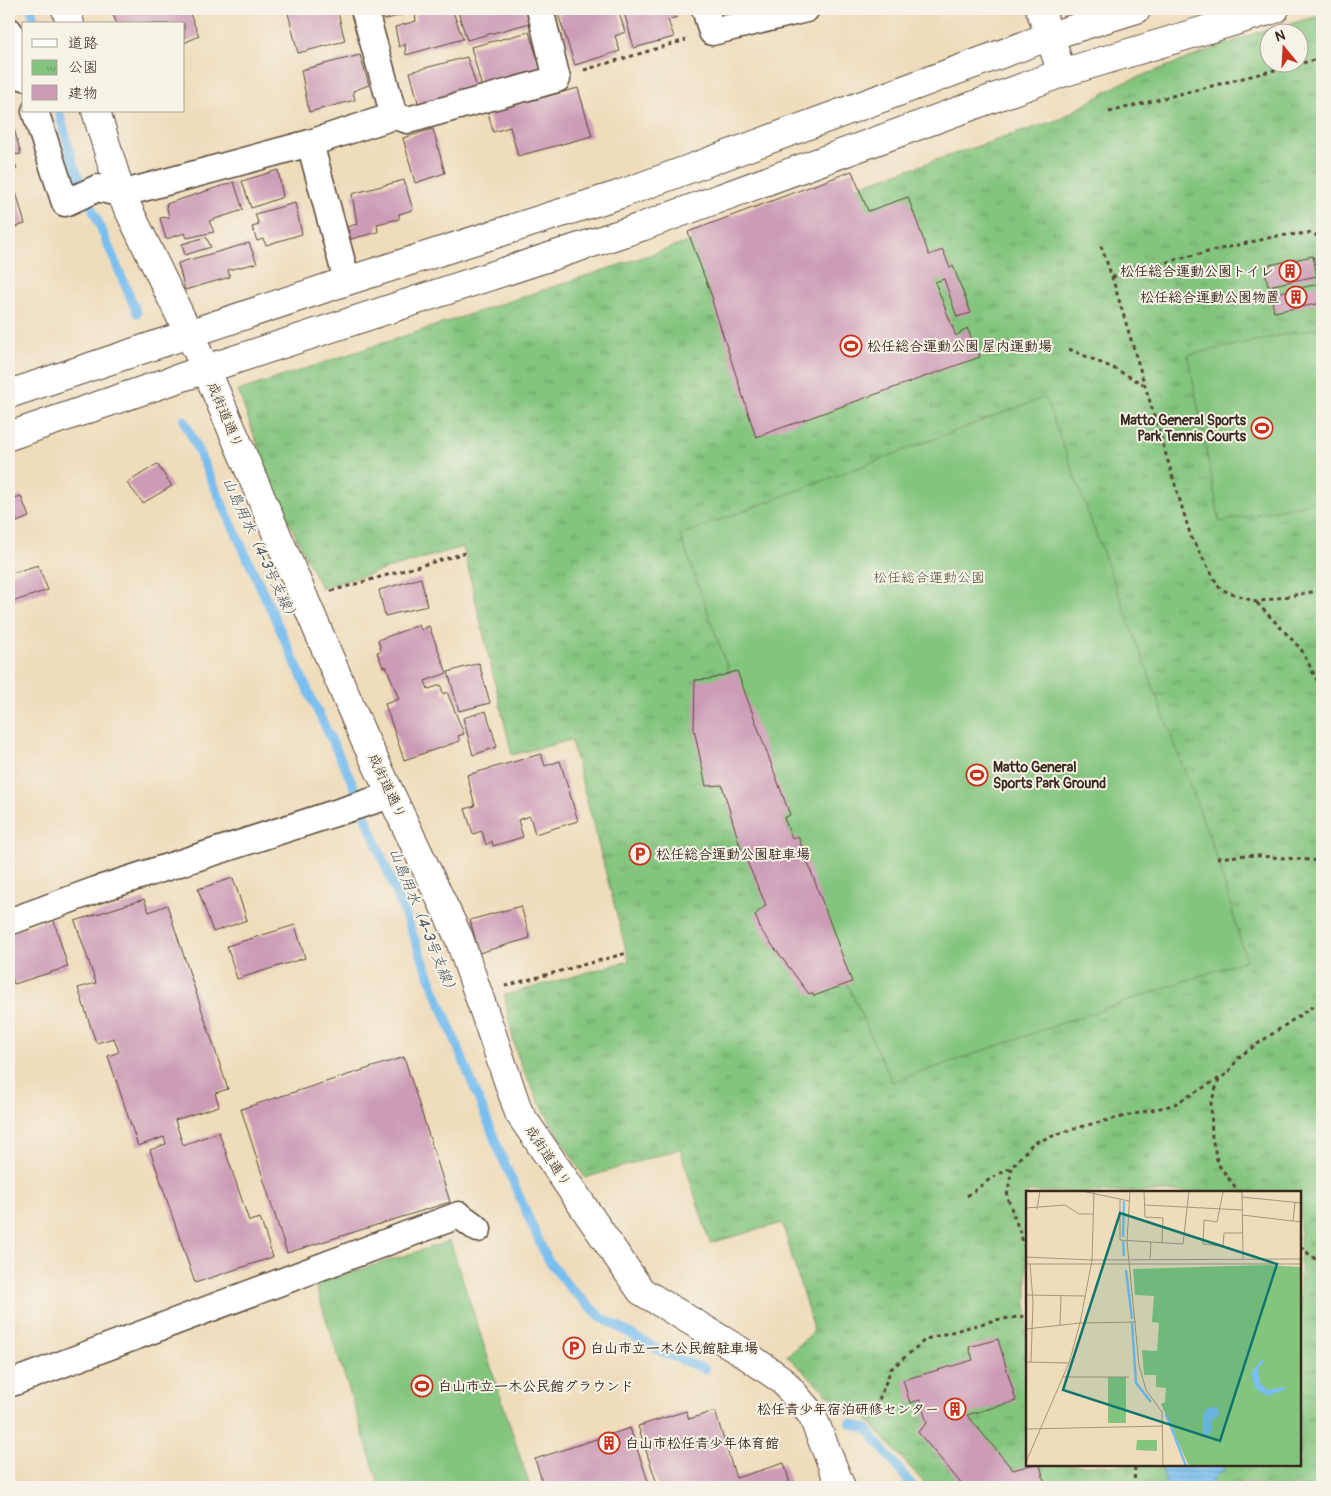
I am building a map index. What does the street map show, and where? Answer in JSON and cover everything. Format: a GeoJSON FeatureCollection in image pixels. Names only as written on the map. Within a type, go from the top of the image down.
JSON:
{"type":"FeatureCollection","features":[{"type":"Feature","properties":{"kind":"street"},"geometry":{"type":"LineString","coordinates":[[66,9],[69,22]]}},
{"type":"Feature","properties":{"kind":"street"},"geometry":{"type":"LineString","coordinates":[[364,9],[394,116]]}},
{"type":"Feature","properties":{"kind":"street"},"geometry":{"type":"LineString","coordinates":[[35,112],[65,203],[310,143],[394,116],[408,120],[557,78],[540,9]]}},
{"type":"Feature","properties":{"kind":"street"},"geometry":{"type":"LineString","coordinates":[[708,20],[806,9]]}},
{"type":"Feature","properties":{"kind":"street"},"geometry":{"type":"LineString","coordinates":[[1040,9],[1062,73]]}},
{"type":"Feature","properties":{"kind":"street"},"geometry":{"type":"LineString","coordinates":[[9,394],[347,281],[621,194],[1050,36],[1137,9]]}},
{"type":"Feature","properties":{"kind":"street"},"geometry":{"type":"LineString","coordinates":[[9,436],[206,369],[641,227],[1062,73],[1275,9]]}},
{"type":"Feature","properties":{"kind":"street"},"geometry":{"type":"LineString","coordinates":[[9,31],[22,71]]}},
{"type":"Feature","properties":{"kind":"street","name":"成街道通り"},"geometry":{"type":"LineString","coordinates":[[96,112],[98,194],[188,333],[206,369],[363,736],[368,803],[458,938],[519,1112],[641,1291],[739,1350],[782,1380],[812,1415],[841,1487]]}},
{"type":"Feature","properties":{"kind":"street"},"geometry":{"type":"LineString","coordinates":[[310,143],[347,281]]}},
{"type":"Feature","properties":{"kind":"street"},"geometry":{"type":"LineString","coordinates":[[9,922],[96,890],[368,803]]}},
{"type":"Feature","properties":{"kind":"street"},"geometry":{"type":"LineString","coordinates":[[9,1384],[459,1215],[478,1229]]}},
{"type":"Feature","properties":{"kind":"path"},"geometry":{"type":"LineString","coordinates":[[557,78],[708,20]]}},
{"type":"Feature","properties":{"kind":"path"},"geometry":{"type":"LineString","coordinates":[[1110,112],[1322,58]]}},
{"type":"Feature","properties":{"kind":"path"},"geometry":{"type":"LineString","coordinates":[[1112,277],[1182,258],[1277,236],[1311,233],[1322,238]]}},
{"type":"Feature","properties":{"kind":"path"},"geometry":{"type":"LineString","coordinates":[[1101,246],[1191,537],[1220,589],[1256,602],[1301,649],[1322,690]]}},
{"type":"Feature","properties":{"kind":"path"},"geometry":{"type":"LineString","coordinates":[[1069,349],[1144,384]]}},
{"type":"Feature","properties":{"kind":"path"},"geometry":{"type":"LineString","coordinates":[[304,598],[465,553]]}},
{"type":"Feature","properties":{"kind":"path"},"geometry":{"type":"LineString","coordinates":[[1256,602],[1322,590]]}},
{"type":"Feature","properties":{"kind":"path"},"geometry":{"type":"LineString","coordinates":[[1217,858],[1247,855],[1322,861]]}},
{"type":"Feature","properties":{"kind":"path"},"geometry":{"type":"LineString","coordinates":[[478,994],[627,952]]}},
{"type":"Feature","properties":{"kind":"path"},"geometry":{"type":"LineString","coordinates":[[967,1196],[990,1179],[1012,1167],[1033,1143],[1079,1127],[1173,1105],[1227,1074],[1240,1056],[1322,1000]]}},
{"type":"Feature","properties":{"kind":"path"},"geometry":{"type":"LineString","coordinates":[[1219,1079],[1211,1103],[1212,1138],[1218,1164],[1238,1191]]}},
{"type":"Feature","properties":{"kind":"path"},"geometry":{"type":"LineString","coordinates":[[1012,1167],[1007,1196],[1026,1250]]}},
{"type":"Feature","properties":{"kind":"path"},"geometry":{"type":"LineString","coordinates":[[1301,1247],[1322,1264]]}},
{"type":"Feature","properties":{"kind":"path"},"geometry":{"type":"LineString","coordinates":[[876,1407],[891,1369],[926,1338],[995,1320],[1026,1316]]}},
{"type":"Feature","properties":{"kind":"path"},"geometry":{"type":"LineString","coordinates":[[1134,1487],[1135,1466]]}},
{"type":"Feature","properties":{"kind":"green space","name":"松任総合運動公園"},"geometry":{"type":"Polygon","coordinates":[[[1322,15],[1322,1487],[928,1487],[853,1404],[847,1412],[787,1356],[814,1331],[782,1223],[710,1243],[680,1149],[585,1178],[546,1114],[525,1074],[512,1035],[505,995],[629,961],[571,740],[512,755],[463,547],[321,588],[276,495],[238,391],[1060,119],[1120,84],[1258,32],[1258,72],[1308,72],[1308,22],[1296,22],[1322,15]]]}},
{"type":"Feature","properties":{"kind":"green space","name":"Matto General Sports Park Tennis Courts"},"geometry":{"type":"Polygon","coordinates":[[[1322,327],[1322,500],[1220,522],[1188,355],[1322,327]]]}},
{"type":"Feature","properties":{"kind":"green space","name":"Matto General Sports Park Ground"},"geometry":{"type":"Polygon","coordinates":[[[1045,397],[1217,858],[1246,960],[892,1082],[846,981],[727,666],[680,535],[1045,397]]]}},
{"type":"Feature","properties":{"kind":"green space","name":"白山市立一木公民館グラウンド"},"geometry":{"type":"Polygon","coordinates":[[[450,1241],[530,1487],[380,1487],[315,1284],[450,1241]]]}},
{"type":"Feature","properties":{"kind":"water"},"geometry":{"type":"Polygon","coordinates":[[[1160,1466],[1227,1466],[1206,1487],[1167,1487],[1160,1466]]]}},
{"type":"Feature","properties":{"kind":"building"},"geometry":{"type":"Polygon","coordinates":[[[111,9],[188,9],[199,36],[185,43],[185,22],[116,22],[111,9]]]}},
{"type":"Feature","properties":{"kind":"building"},"geometry":{"type":"Polygon","coordinates":[[[287,9],[337,9],[345,41],[298,53],[287,9]]]}},
{"type":"Feature","properties":{"kind":"building"},"geometry":{"type":"Polygon","coordinates":[[[380,9],[402,9],[404,14],[384,20],[380,9]]]}},
{"type":"Feature","properties":{"kind":"building"},"geometry":{"type":"Polygon","coordinates":[[[440,9],[452,9],[463,39],[406,55],[405,44],[399,47],[395,27],[416,21],[415,14],[440,9]]]}},
{"type":"Feature","properties":{"kind":"building"},"geometry":{"type":"Polygon","coordinates":[[[457,9],[525,9],[530,23],[467,40],[457,9]]]}},
{"type":"Feature","properties":{"kind":"building"},"geometry":{"type":"Polygon","coordinates":[[[571,9],[618,9],[625,32],[615,36],[620,51],[575,65],[558,14],[571,9]]]}},
{"type":"Feature","properties":{"kind":"building"},"geometry":{"type":"Polygon","coordinates":[[[634,9],[674,9],[677,17],[668,20],[674,37],[634,48],[624,12],[634,9]]]}},
{"type":"Feature","properties":{"kind":"building"},"geometry":{"type":"Polygon","coordinates":[[[529,32],[542,73],[482,88],[471,47],[529,32]]]}},
{"type":"Feature","properties":{"kind":"building"},"geometry":{"type":"Polygon","coordinates":[[[360,55],[369,85],[353,91],[355,100],[309,112],[301,70],[360,55]]]}},
{"type":"Feature","properties":{"kind":"building"},"geometry":{"type":"Polygon","coordinates":[[[467,57],[477,88],[419,106],[410,72],[467,57]]]}},
{"type":"Feature","properties":{"kind":"building"},"geometry":{"type":"Polygon","coordinates":[[[578,88],[592,136],[518,156],[510,127],[493,132],[488,112],[578,88]]]}},
{"type":"Feature","properties":{"kind":"building"},"geometry":{"type":"Polygon","coordinates":[[[14,129],[21,154],[12,155],[17,169],[9,171],[9,131],[14,129]]]}},
{"type":"Feature","properties":{"kind":"building"},"geometry":{"type":"Polygon","coordinates":[[[433,129],[445,173],[415,183],[403,138],[433,129]]]}},
{"type":"Feature","properties":{"kind":"building"},"geometry":{"type":"Polygon","coordinates":[[[278,170],[283,197],[251,208],[242,181],[278,170]]]}},
{"type":"Feature","properties":{"kind":"building","name":"松任総合運動公園 屋内運動場"},"geometry":{"type":"Polygon","coordinates":[[[852,171],[868,211],[908,197],[929,255],[943,250],[950,268],[953,266],[971,313],[957,317],[944,279],[935,282],[956,336],[967,328],[980,357],[756,437],[713,300],[688,232],[852,171]]]}},
{"type":"Feature","properties":{"kind":"building"},"geometry":{"type":"Polygon","coordinates":[[[404,180],[413,210],[399,214],[399,219],[377,224],[378,232],[351,239],[347,227],[357,224],[352,194],[404,180]]]}},
{"type":"Feature","properties":{"kind":"building"},"geometry":{"type":"Polygon","coordinates":[[[234,182],[243,210],[209,221],[214,232],[187,238],[185,233],[166,239],[160,218],[169,217],[166,204],[234,182]]]}},
{"type":"Feature","properties":{"kind":"building"},"geometry":{"type":"Polygon","coordinates":[[[16,192],[25,224],[9,229],[9,194],[16,192]]]}},
{"type":"Feature","properties":{"kind":"building"},"geometry":{"type":"Polygon","coordinates":[[[295,203],[302,234],[266,245],[263,239],[257,241],[252,227],[259,225],[255,214],[295,203]]]}},
{"type":"Feature","properties":{"kind":"building"},"geometry":{"type":"Polygon","coordinates":[[[206,237],[211,247],[185,255],[182,244],[206,237]]]}},
{"type":"Feature","properties":{"kind":"building"},"geometry":{"type":"Polygon","coordinates":[[[249,243],[257,263],[228,270],[230,277],[185,290],[178,263],[249,243]]]}},
{"type":"Feature","properties":{"kind":"building","name":"松任総合運動公園トイレ"},"geometry":{"type":"Polygon","coordinates":[[[1313,256],[1317,276],[1268,286],[1264,266],[1313,256]]]}},
{"type":"Feature","properties":{"kind":"building","name":"松任総合運動公園物置"},"geometry":{"type":"Polygon","coordinates":[[[1319,284],[1322,303],[1274,312],[1271,294],[1319,284]]]}},
{"type":"Feature","properties":{"kind":"building"},"geometry":{"type":"Polygon","coordinates":[[[157,464],[172,486],[143,503],[127,483],[157,464]]]}},
{"type":"Feature","properties":{"kind":"building"},"geometry":{"type":"Polygon","coordinates":[[[21,496],[29,517],[9,525],[9,500],[21,496]]]}},
{"type":"Feature","properties":{"kind":"building"},"geometry":{"type":"Polygon","coordinates":[[[38,565],[48,590],[9,603],[9,574],[38,565]]]}},
{"type":"Feature","properties":{"kind":"building"},"geometry":{"type":"Polygon","coordinates":[[[421,578],[427,606],[385,616],[379,590],[421,578]]]}},
{"type":"Feature","properties":{"kind":"building"},"geometry":{"type":"Polygon","coordinates":[[[419,625],[421,630],[429,626],[447,673],[425,681],[428,689],[441,685],[443,694],[447,692],[464,734],[458,736],[460,741],[404,760],[385,704],[399,699],[386,666],[383,667],[377,652],[381,651],[378,640],[419,625]]]}},
{"type":"Feature","properties":{"kind":"building"},"geometry":{"type":"Polygon","coordinates":[[[479,663],[490,703],[459,711],[448,672],[479,663]]]}},
{"type":"Feature","properties":{"kind":"building"},"geometry":{"type":"Polygon","coordinates":[[[737,671],[790,815],[784,818],[792,838],[798,836],[852,982],[814,996],[812,993],[809,994],[761,930],[755,915],[766,905],[740,846],[722,785],[706,786],[694,729],[695,680],[711,679],[737,671]]]}},
{"type":"Feature","properties":{"kind":"building"},"geometry":{"type":"Polygon","coordinates":[[[486,711],[497,747],[473,755],[463,718],[486,711]]]}},
{"type":"Feature","properties":{"kind":"building"},"geometry":{"type":"Polygon","coordinates":[[[541,754],[545,766],[560,761],[578,821],[535,834],[530,816],[518,820],[523,837],[493,846],[492,841],[486,845],[482,831],[473,834],[465,809],[475,806],[467,775],[541,754]]]}},
{"type":"Feature","properties":{"kind":"building"},"geometry":{"type":"Polygon","coordinates":[[[233,878],[247,920],[213,932],[198,889],[233,878]]]}},
{"type":"Feature","properties":{"kind":"building"},"geometry":{"type":"Polygon","coordinates":[[[144,899],[149,912],[167,905],[228,1089],[215,1093],[219,1106],[175,1120],[183,1145],[219,1132],[249,1221],[260,1218],[273,1257],[195,1283],[150,1150],[166,1144],[164,1137],[138,1146],[108,1056],[119,1052],[114,1038],[96,1043],[78,988],[96,983],[75,921],[144,899]]]}},
{"type":"Feature","properties":{"kind":"building"},"geometry":{"type":"Polygon","coordinates":[[[521,906],[530,938],[479,953],[470,920],[521,906]]]}},
{"type":"Feature","properties":{"kind":"building"},"geometry":{"type":"Polygon","coordinates":[[[53,918],[68,967],[14,984],[9,969],[9,933],[53,918]]]}},
{"type":"Feature","properties":{"kind":"building"},"geometry":{"type":"Polygon","coordinates":[[[295,925],[305,958],[237,979],[227,946],[295,925]]]}},
{"type":"Feature","properties":{"kind":"building"},"geometry":{"type":"Polygon","coordinates":[[[404,1057],[450,1202],[287,1253],[241,1109],[404,1057]]]}},
{"type":"Feature","properties":{"kind":"building","name":"松任青少年宿泊研修センター"},"geometry":{"type":"Polygon","coordinates":[[[998,1339],[1016,1401],[967,1415],[1013,1470],[1027,1466],[1040,1466],[1046,1487],[964,1487],[918,1432],[927,1423],[920,1400],[910,1403],[903,1380],[973,1360],[969,1347],[998,1339]]]}},
{"type":"Feature","properties":{"kind":"building"},"geometry":{"type":"Polygon","coordinates":[[[686,1411],[689,1419],[715,1411],[736,1478],[784,1463],[791,1487],[658,1487],[638,1426],[686,1411]]]}},
{"type":"Feature","properties":{"kind":"building","name":"白山市松任青少年体育館"},"geometry":{"type":"Polygon","coordinates":[[[630,1428],[650,1487],[544,1487],[535,1459],[630,1428]]]}},
{"type":"Feature","properties":{"kind":"building"},"geometry":{"type":"Polygon","coordinates":[[[1245,1482],[1256,1483],[1261,1487],[1236,1487],[1245,1482]]]}},
{"type":"Feature","properties":{"kind":"waterway","name":"山島用水（4-3号支線）"},"geometry":{"type":"LineString","coordinates":[[31,9],[35,22]]}},
{"type":"Feature","properties":{"kind":"waterway","name":"山島用水（4-3号支線）"},"geometry":{"type":"LineString","coordinates":[[59,112],[73,163],[137,313]]}},
{"type":"Feature","properties":{"kind":"waterway","name":"山島用水（4-3号支線）"},"geometry":{"type":"LineString","coordinates":[[184,420],[351,780],[501,1155],[546,1257],[569,1287],[601,1317],[664,1353],[705,1369]]}},
{"type":"Feature","properties":{"kind":"waterway","name":"山島用水（4-3号支線）"},"geometry":{"type":"LineString","coordinates":[[850,1423],[867,1429],[913,1487]]}},
{"type":"Feature","properties":{"kind":"place","name":"松任総合運動公園トイレ"},"geometry":{"type":"Point","coordinates":[1290,271]}},
{"type":"Feature","properties":{"kind":"place","name":"松任総合運動公園物置"},"geometry":{"type":"Point","coordinates":[1296,297]}},
{"type":"Feature","properties":{"kind":"place","name":"松任総合運動公園 屋内運動場"},"geometry":{"type":"Point","coordinates":[851,346]}},
{"type":"Feature","properties":{"kind":"place","name":"Matto General Sports Park Tennis Courts"},"geometry":{"type":"Point","coordinates":[1262,428]}},
{"type":"Feature","properties":{"kind":"place","name":"Matto General Sports Park Ground"},"geometry":{"type":"Point","coordinates":[977,775]}},
{"type":"Feature","properties":{"kind":"place","name":"松任総合運動公園駐車場"},"geometry":{"type":"Point","coordinates":[640,854]}},
{"type":"Feature","properties":{"kind":"place","name":"白山市立一木公民館駐車場"},"geometry":{"type":"Point","coordinates":[574,1348]}},
{"type":"Feature","properties":{"kind":"place","name":"白山市立一木公民館グラウンド"},"geometry":{"type":"Point","coordinates":[422,1386]}},
{"type":"Feature","properties":{"kind":"place","name":"松任青少年宿泊研修センター"},"geometry":{"type":"Point","coordinates":[955,1409]}},
{"type":"Feature","properties":{"kind":"place","name":"白山市松任青少年体育館"},"geometry":{"type":"Point","coordinates":[609,1443]}}]}
